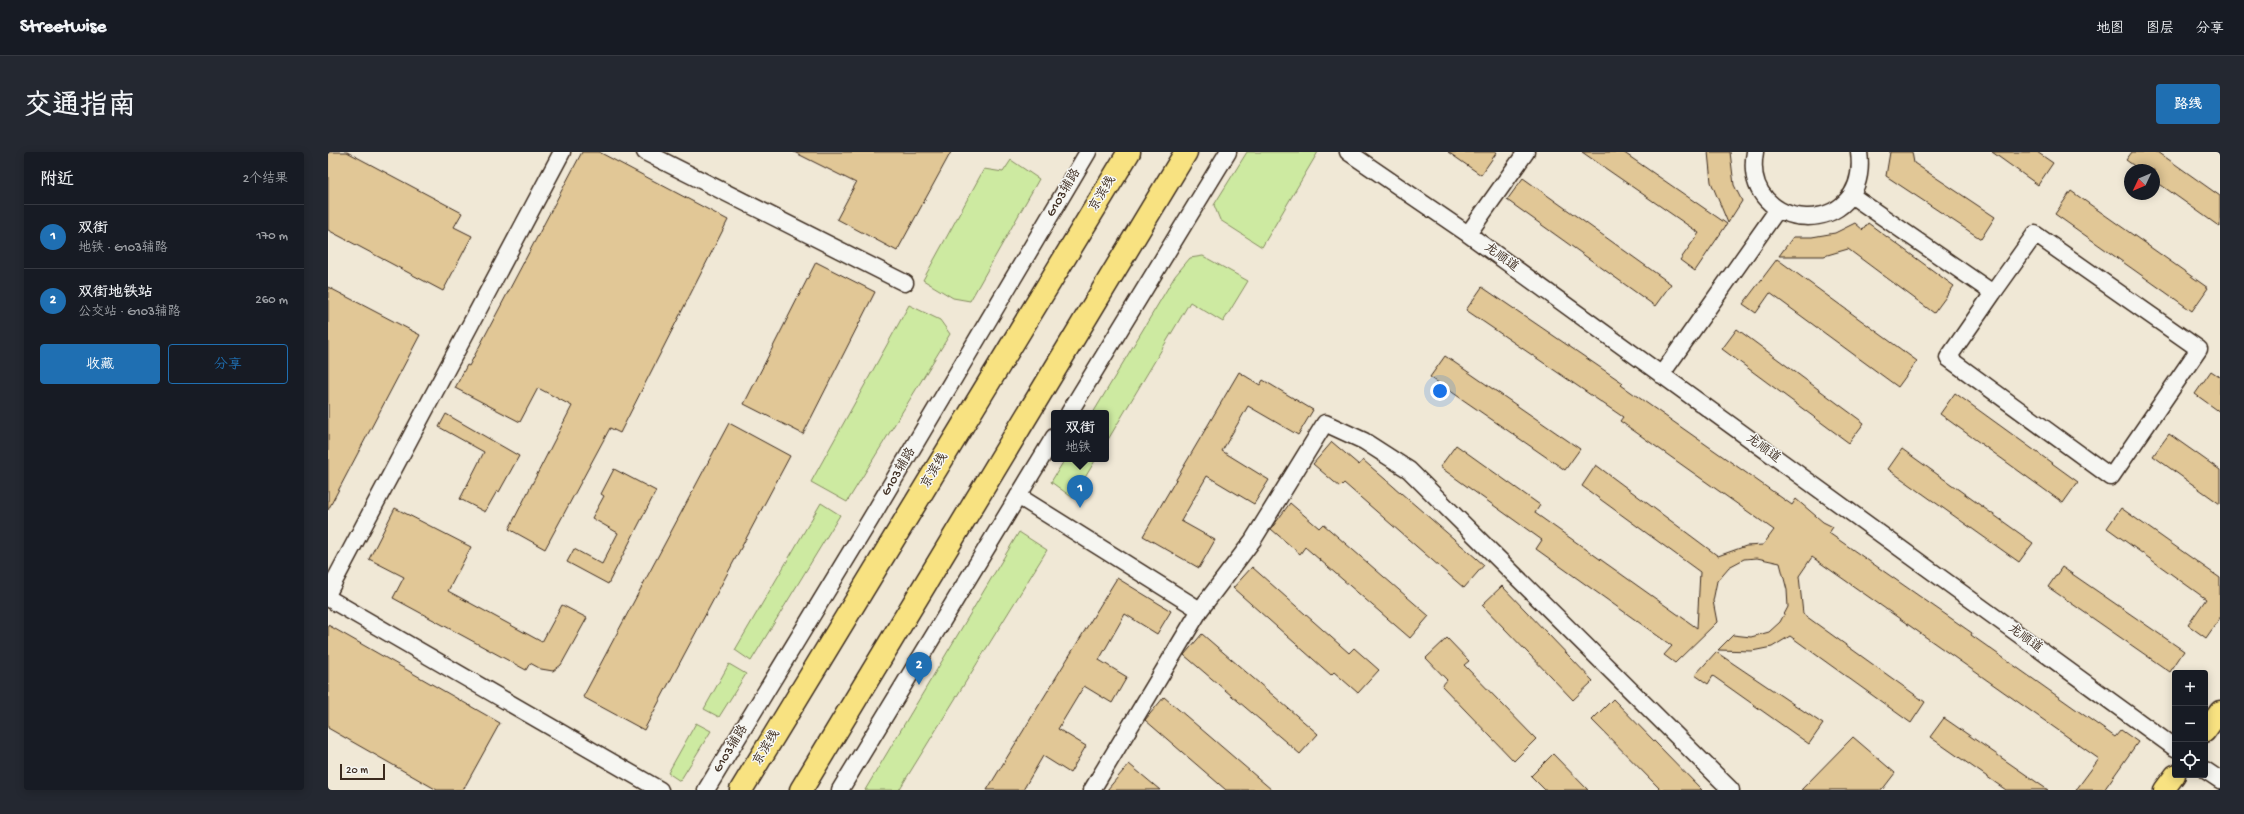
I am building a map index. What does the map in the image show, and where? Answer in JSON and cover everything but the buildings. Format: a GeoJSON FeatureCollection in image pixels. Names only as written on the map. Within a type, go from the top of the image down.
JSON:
{"type":"FeatureCollection","features":[{"type":"Feature","properties":{"kind":"highway","name":"京滨线"},"geometry":{"type":"LineString","coordinates":[[741,790],[1129,152]]}},
{"type":"Feature","properties":{"kind":"highway"},"geometry":{"type":"LineString","coordinates":[[801,790],[1186,152]]}},
{"type":"Feature","properties":{"kind":"main road"},"geometry":{"type":"LineString","coordinates":[[2208,728],[2220,711]]}},
{"type":"Feature","properties":{"kind":"main road"},"geometry":{"type":"LineString","coordinates":[[2164,790],[2173,778]]}},
{"type":"Feature","properties":{"kind":"street"},"geometry":{"type":"LineString","coordinates":[[328,593],[562,152]]}},
{"type":"Feature","properties":{"kind":"street"},"geometry":{"type":"LineString","coordinates":[[645,152],[905,283]]}},
{"type":"Feature","properties":{"kind":"street","name":"G103辅路"},"geometry":{"type":"LineString","coordinates":[[706,790],[870,520],[1088,152]]}},
{"type":"Feature","properties":{"kind":"street"},"geometry":{"type":"LineString","coordinates":[[1071,410],[1228,152]]}},
{"type":"Feature","properties":{"kind":"street","name":"龙顺道"},"geometry":{"type":"LineString","coordinates":[[1348,152],[1468,234],[2172,746]]}},
{"type":"Feature","properties":{"kind":"street"},"geometry":{"type":"LineString","coordinates":[[1468,234],[1526,152]]}},
{"type":"Feature","properties":{"kind":"street"},"geometry":{"type":"LineString","coordinates":[[1755,152],[1754,174],[1758,187],[1767,200],[1778,209],[1789,215],[1811,218],[1828,214],[1841,206],[1851,195],[1858,183],[1860,170],[1859,152]]}},
{"type":"Feature","properties":{"kind":"street"},"geometry":{"type":"LineString","coordinates":[[1851,195],[1993,293]]}},
{"type":"Feature","properties":{"kind":"street"},"geometry":{"type":"LineString","coordinates":[[1661,375],[1778,209]]}},
{"type":"Feature","properties":{"kind":"street"},"geometry":{"type":"LineString","coordinates":[[2035,234],[2199,349],[2111,477],[1948,358],[1993,293],[2035,234]]}},
{"type":"Feature","properties":{"kind":"street"},"geometry":{"type":"LineString","coordinates":[[1092,790],[1200,610],[1253,540],[1325,423],[1364,441],[1409,470],[1731,790]]}},
{"type":"Feature","properties":{"kind":"street"},"geometry":{"type":"LineString","coordinates":[[840,790],[1051,442]]}},
{"type":"Feature","properties":{"kind":"street"},"geometry":{"type":"LineString","coordinates":[[1018,496],[1200,610]]}},
{"type":"Feature","properties":{"kind":"street"},"geometry":{"type":"LineString","coordinates":[[328,598],[660,790]]}},
{"type":"Feature","properties":{"kind":"street"},"geometry":{"type":"LineString","coordinates":[[2208,772],[2220,780]]}},
{"type":"Feature","properties":{"kind":"green space"},"geometry":{"type":"Polygon","coordinates":[[[1247,152],[1318,152],[1262,247],[1220,220],[1214,205],[1247,152]]]}},
{"type":"Feature","properties":{"kind":"green space"},"geometry":{"type":"Polygon","coordinates":[[[1011,160],[1039,179],[970,301],[953,298],[923,280],[984,169],[1003,172],[1011,160]]]}},
{"type":"Feature","properties":{"kind":"green space"},"geometry":{"type":"Polygon","coordinates":[[[1203,256],[1248,281],[1223,322],[1190,302],[1109,438],[1109,410],[1095,410],[1175,276],[1190,258],[1203,256]]]}},
{"type":"Feature","properties":{"kind":"green space"},"geometry":{"type":"Polygon","coordinates":[[[909,305],[940,320],[950,334],[847,502],[811,482],[909,305]]]}},
{"type":"Feature","properties":{"kind":"green space"},"geometry":{"type":"Polygon","coordinates":[[[1063,462],[1094,462],[1073,498],[1051,482],[1063,462]]]}},
{"type":"Feature","properties":{"kind":"green space"},"geometry":{"type":"Polygon","coordinates":[[[821,503],[840,515],[751,661],[735,650],[821,503]]]}},
{"type":"Feature","properties":{"kind":"green space"},"geometry":{"type":"Polygon","coordinates":[[[1019,532],[1047,550],[899,790],[865,790],[1019,532]]]}},
{"type":"Feature","properties":{"kind":"green space"},"geometry":{"type":"Polygon","coordinates":[[[729,664],[746,674],[719,717],[704,709],[729,664]]]}},
{"type":"Feature","properties":{"kind":"green space"},"geometry":{"type":"Polygon","coordinates":[[[696,723],[711,731],[680,781],[668,773],[696,723]]]}},
{"type":"Feature","properties":{"kind":"place","name":"双街"},"geometry":{"type":"Point","coordinates":[1080,508]}},
{"type":"Feature","properties":{"kind":"place","name":"双街地铁站"},"geometry":{"type":"Point","coordinates":[919,685]}}]}
